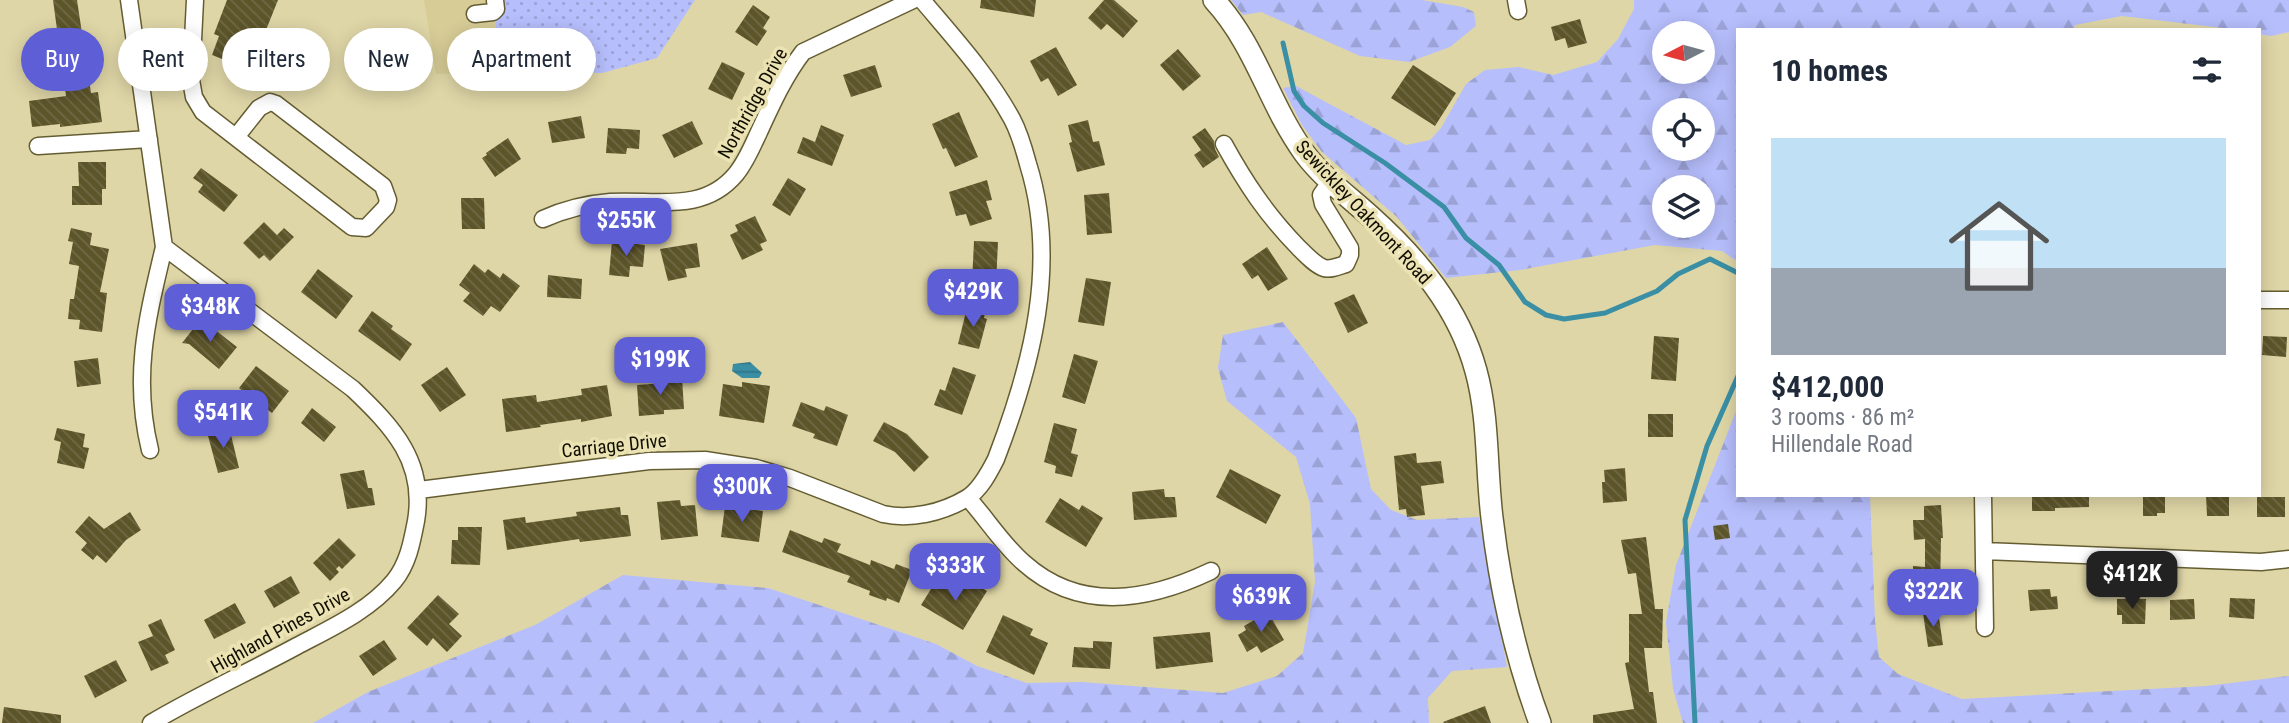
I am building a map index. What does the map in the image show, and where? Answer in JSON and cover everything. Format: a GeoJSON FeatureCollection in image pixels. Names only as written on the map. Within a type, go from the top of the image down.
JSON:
{"type":"FeatureCollection","features":[{"type":"Feature","properties":{"kind":"main road","name":"Sewickley Oakmont Road"},"geometry":{"type":"LineString","coordinates":[[1214,0],[1241,32],[1285,125],[1306,156],[1418,264],[1443,297],[1470,352],[1481,394],[1498,561],[1522,666],[1540,723]]}},
{"type":"Feature","properties":{"kind":"street"},"geometry":{"type":"LineString","coordinates":[[129,0],[164,247],[145,325],[142,359],[143,415],[150,450]]}},
{"type":"Feature","properties":{"kind":"street"},"geometry":{"type":"LineString","coordinates":[[195,0],[191,62],[194,97],[203,112],[352,227],[366,228],[386,207],[388,200],[383,186],[276,104],[270,102],[259,108],[236,137]]}},
{"type":"Feature","properties":{"kind":"street"},"geometry":{"type":"LineString","coordinates":[[475,14],[494,11],[495,0]]}},
{"type":"Feature","properties":{"kind":"street","name":"Northridge Drive"},"geometry":{"type":"LineString","coordinates":[[542,219],[569,207],[611,202],[685,202],[721,188],[747,158],[791,68],[803,52],[913,0]]}},
{"type":"Feature","properties":{"kind":"street"},"geometry":{"type":"LineString","coordinates":[[922,0],[982,72],[1013,122],[1032,177],[1042,236],[1042,284],[1024,374],[996,459],[968,498],[1023,563],[1050,582],[1084,595],[1126,597],[1149,593],[1172,588],[1211,572]]}},
{"type":"Feature","properties":{"kind":"street"},"geometry":{"type":"LineString","coordinates":[[38,146],[149,139]]}},
{"type":"Feature","properties":{"kind":"street"},"geometry":{"type":"LineString","coordinates":[[1224,144],[1249,189],[1275,224],[1323,268],[1346,264],[1350,255],[1350,248],[1323,204],[1321,195],[1331,181]]}},
{"type":"Feature","properties":{"kind":"street","name":"Highland Pines Drive"},"geometry":{"type":"LineString","coordinates":[[151,723],[342,622],[378,597],[395,580],[406,561],[417,517],[419,490],[412,464],[403,445],[390,425],[372,407],[353,389],[164,247]]}},
{"type":"Feature","properties":{"kind":"street"},"geometry":{"type":"LineString","coordinates":[[2261,300],[2289,300]]}},
{"type":"Feature","properties":{"kind":"street","name":"Carriage Drive"},"geometry":{"type":"LineString","coordinates":[[419,490],[638,462],[693,460],[756,468],[896,517],[926,514],[968,498]]}},
{"type":"Feature","properties":{"kind":"street"},"geometry":{"type":"LineString","coordinates":[[1983,497],[1985,628]]}},
{"type":"Feature","properties":{"kind":"street"},"geometry":{"type":"LineString","coordinates":[[1984,551],[2261,562],[2289,559]]}},
{"type":"Feature","properties":{"kind":"shaded area"},"geometry":{"type":"Polygon","coordinates":[[[424,0],[495,0],[495,28],[447,28],[447,74],[436,74],[433,28],[429,28],[424,0]]]}},
{"type":"Feature","properties":{"kind":"shaded area"},"geometry":{"type":"Polygon","coordinates":[[[750,362],[762,373],[759,378],[742,378],[732,371],[733,364],[750,362]]]}},
{"type":"Feature","properties":{"kind":"green space"},"geometry":{"type":"Polygon","coordinates":[[[495,0],[695,0],[657,58],[602,73],[596,73],[596,28],[495,28],[495,0]]]}},
{"type":"Feature","properties":{"kind":"green space"},"geometry":{"type":"Polygon","coordinates":[[[1231,0],[1422,0],[1463,7],[1474,12],[1476,26],[1450,47],[1409,62],[1360,56],[1261,12],[1243,15],[1231,0]]]}},
{"type":"Feature","properties":{"kind":"green space"},"geometry":{"type":"Polygon","coordinates":[[[1634,0],[2289,0],[2289,32],[2271,36],[2261,34],[2261,28],[2222,28],[2122,16],[2075,25],[2074,28],[1736,28],[1736,261],[1722,251],[1655,245],[1520,270],[1446,278],[1397,217],[1321,151],[1302,125],[1283,88],[1296,86],[1406,145],[1430,140],[1441,128],[1466,84],[1485,70],[1519,67],[1553,75],[1597,62],[1618,39],[1634,9],[1634,0]]]}},
{"type":"Feature","properties":{"kind":"green space"},"geometry":{"type":"Polygon","coordinates":[[[1283,322],[1356,418],[1371,489],[1391,510],[1417,520],[1479,517],[1507,667],[1452,671],[1428,698],[1429,723],[313,723],[368,692],[535,625],[623,575],[768,588],[936,644],[977,666],[1027,683],[1082,682],[1223,693],[1277,676],[1303,653],[1315,582],[1310,504],[1296,457],[1227,401],[1218,368],[1223,335],[1283,322]]]}},
{"type":"Feature","properties":{"kind":"green space"},"geometry":{"type":"Polygon","coordinates":[[[1736,411],[1736,497],[1870,497],[1879,657],[1898,674],[1962,699],[2206,686],[2289,676],[2289,723],[1683,723],[1673,689],[1666,622],[1676,565],[1736,411]]]}},
{"type":"Feature","properties":{"kind":"building"},"geometry":{"type":"Polygon","coordinates":[[[53,0],[77,0],[81,28],[57,28],[53,0]]]}},
{"type":"Feature","properties":{"kind":"building"},"geometry":{"type":"Polygon","coordinates":[[[227,0],[278,0],[267,28],[222,28],[222,59],[212,55],[219,36],[214,34],[227,0]]]}},
{"type":"Feature","properties":{"kind":"building"},"geometry":{"type":"Polygon","coordinates":[[[981,0],[1036,0],[1034,17],[980,8],[981,0]]]}},
{"type":"Feature","properties":{"kind":"building"},"geometry":{"type":"Polygon","coordinates":[[[1104,0],[1114,0],[1138,21],[1123,38],[1107,24],[1101,30],[1088,18],[1104,0]]]}},
{"type":"Feature","properties":{"kind":"building"},"geometry":{"type":"Polygon","coordinates":[[[753,5],[770,17],[763,28],[767,31],[757,46],[735,32],[753,5]]]}},
{"type":"Feature","properties":{"kind":"building"},"geometry":{"type":"Polygon","coordinates":[[[1580,19],[1587,43],[1568,48],[1565,38],[1555,41],[1551,27],[1580,19]]]}},
{"type":"Feature","properties":{"kind":"building"},"geometry":{"type":"Polygon","coordinates":[[[1056,47],[1077,85],[1058,96],[1048,78],[1041,82],[1030,61],[1056,47]]]}},
{"type":"Feature","properties":{"kind":"building"},"geometry":{"type":"Polygon","coordinates":[[[1178,49],[1201,76],[1183,91],[1160,65],[1178,49]]]}},
{"type":"Feature","properties":{"kind":"building"},"geometry":{"type":"Polygon","coordinates":[[[722,62],[745,73],[732,100],[708,89],[722,62]]]}},
{"type":"Feature","properties":{"kind":"building"},"geometry":{"type":"Polygon","coordinates":[[[875,65],[882,87],[851,97],[843,75],[875,65]]]}},
{"type":"Feature","properties":{"kind":"building"},"geometry":{"type":"Polygon","coordinates":[[[1413,65],[1456,93],[1435,126],[1391,98],[1413,65]]]}},
{"type":"Feature","properties":{"kind":"building"},"geometry":{"type":"Polygon","coordinates":[[[65,91],[98,92],[102,122],[32,127],[29,101],[66,96],[65,91]]]}},
{"type":"Feature","properties":{"kind":"building"},"geometry":{"type":"Polygon","coordinates":[[[959,112],[978,157],[955,167],[932,124],[959,112]]]}},
{"type":"Feature","properties":{"kind":"building"},"geometry":{"type":"Polygon","coordinates":[[[581,116],[585,138],[552,143],[548,122],[581,116]]]}},
{"type":"Feature","properties":{"kind":"building"},"geometry":{"type":"Polygon","coordinates":[[[1088,120],[1093,142],[1099,141],[1105,165],[1077,172],[1069,143],[1072,142],[1068,125],[1088,120]]]}},
{"type":"Feature","properties":{"kind":"building"},"geometry":{"type":"Polygon","coordinates":[[[692,121],[703,144],[674,158],[662,135],[692,121]]]}},
{"type":"Feature","properties":{"kind":"building"},"geometry":{"type":"Polygon","coordinates":[[[821,125],[844,135],[832,166],[797,153],[803,137],[815,142],[821,125]]]}},
{"type":"Feature","properties":{"kind":"building"},"geometry":{"type":"Polygon","coordinates":[[[608,128],[640,130],[639,149],[627,148],[626,154],[606,153],[608,128]]]}},
{"type":"Feature","properties":{"kind":"building"},"geometry":{"type":"Polygon","coordinates":[[[1205,128],[1214,141],[1219,157],[1203,168],[1194,155],[1201,150],[1192,137],[1205,128]]]}},
{"type":"Feature","properties":{"kind":"building"},"geometry":{"type":"Polygon","coordinates":[[[508,138],[521,159],[495,177],[482,158],[508,138]]]}},
{"type":"Feature","properties":{"kind":"building"},"geometry":{"type":"Polygon","coordinates":[[[78,162],[106,162],[106,189],[102,189],[102,205],[72,205],[72,186],[79,186],[78,162]]]}},
{"type":"Feature","properties":{"kind":"building"},"geometry":{"type":"Polygon","coordinates":[[[201,168],[238,195],[224,212],[198,192],[203,185],[193,178],[201,168]]]}},
{"type":"Feature","properties":{"kind":"building"},"geometry":{"type":"Polygon","coordinates":[[[788,178],[806,189],[790,216],[772,205],[788,178]]]}},
{"type":"Feature","properties":{"kind":"building"},"geometry":{"type":"Polygon","coordinates":[[[987,180],[992,200],[986,201],[992,219],[970,226],[966,214],[956,216],[949,192],[987,180]]]}},
{"type":"Feature","properties":{"kind":"building"},"geometry":{"type":"Polygon","coordinates":[[[1109,193],[1112,233],[1087,235],[1084,195],[1109,193]]]}},
{"type":"Feature","properties":{"kind":"building"},"geometry":{"type":"Polygon","coordinates":[[[461,198],[484,198],[485,229],[462,229],[461,198]]]}},
{"type":"Feature","properties":{"kind":"building"},"geometry":{"type":"Polygon","coordinates":[[[755,216],[767,241],[760,244],[763,250],[742,260],[730,235],[738,231],[735,225],[755,216]]]}},
{"type":"Feature","properties":{"kind":"building"},"geometry":{"type":"Polygon","coordinates":[[[264,222],[277,235],[284,228],[294,237],[270,261],[264,255],[259,259],[243,243],[264,222]]]}},
{"type":"Feature","properties":{"kind":"building"},"geometry":{"type":"Polygon","coordinates":[[[71,228],[92,233],[90,245],[109,249],[100,292],[107,293],[102,332],[79,329],[80,320],[68,319],[70,299],[74,299],[79,266],[69,264],[73,242],[68,241],[71,228]]]}},
{"type":"Feature","properties":{"kind":"building"},"geometry":{"type":"Polygon","coordinates":[[[612,241],[645,245],[643,267],[630,266],[629,277],[609,275],[612,241]]]}},
{"type":"Feature","properties":{"kind":"building"},"geometry":{"type":"Polygon","coordinates":[[[974,241],[998,242],[996,284],[972,283],[974,241]]]}},
{"type":"Feature","properties":{"kind":"building"},"geometry":{"type":"Polygon","coordinates":[[[697,243],[700,267],[685,269],[687,277],[668,281],[660,249],[697,243]]]}},
{"type":"Feature","properties":{"kind":"building"},"geometry":{"type":"Polygon","coordinates":[[[1267,247],[1288,279],[1268,291],[1258,275],[1252,279],[1242,264],[1267,247]]]}},
{"type":"Feature","properties":{"kind":"building"},"geometry":{"type":"Polygon","coordinates":[[[474,264],[485,273],[488,269],[500,278],[503,273],[520,286],[500,312],[491,306],[483,316],[463,301],[470,293],[459,285],[474,264]]]}},
{"type":"Feature","properties":{"kind":"building"},"geometry":{"type":"Polygon","coordinates":[[[318,269],[353,296],[336,319],[301,292],[318,269]]]}},
{"type":"Feature","properties":{"kind":"building"},"geometry":{"type":"Polygon","coordinates":[[[548,275],[582,279],[581,299],[547,297],[548,275]]]}},
{"type":"Feature","properties":{"kind":"building"},"geometry":{"type":"Polygon","coordinates":[[[1086,278],[1111,282],[1104,326],[1078,322],[1086,278]]]}},
{"type":"Feature","properties":{"kind":"building"},"geometry":{"type":"Polygon","coordinates":[[[1354,294],[1368,323],[1348,333],[1334,303],[1354,294]]]}},
{"type":"Feature","properties":{"kind":"building"},"geometry":{"type":"Polygon","coordinates":[[[967,308],[985,312],[984,318],[987,319],[979,349],[958,344],[967,308]]]}},
{"type":"Feature","properties":{"kind":"building"},"geometry":{"type":"Polygon","coordinates":[[[372,311],[412,344],[400,361],[358,331],[372,311]]]}},
{"type":"Feature","properties":{"kind":"building"},"geometry":{"type":"Polygon","coordinates":[[[201,319],[237,347],[219,369],[189,344],[182,343],[201,319]]]}},
{"type":"Feature","properties":{"kind":"building"},"geometry":{"type":"Polygon","coordinates":[[[1654,336],[1679,338],[1676,381],[1651,379],[1654,336]]]}},
{"type":"Feature","properties":{"kind":"building"},"geometry":{"type":"Polygon","coordinates":[[[2263,336],[2287,337],[2286,357],[2262,355],[2263,336]]]}},
{"type":"Feature","properties":{"kind":"building"},"geometry":{"type":"Polygon","coordinates":[[[1074,354],[1098,361],[1085,404],[1062,397],[1074,354]]]}},
{"type":"Feature","properties":{"kind":"building"},"geometry":{"type":"Polygon","coordinates":[[[98,358],[101,384],[77,387],[74,361],[98,358]]]}},
{"type":"Feature","properties":{"kind":"building"},"geometry":{"type":"Polygon","coordinates":[[[256,366],[289,391],[272,413],[239,388],[256,366]]]}},
{"type":"Feature","properties":{"kind":"building"},"geometry":{"type":"Polygon","coordinates":[[[447,367],[466,395],[440,412],[421,385],[447,367]]]}},
{"type":"Feature","properties":{"kind":"building"},"geometry":{"type":"Polygon","coordinates":[[[953,367],[976,375],[962,415],[934,405],[940,389],[945,391],[953,367]]]}},
{"type":"Feature","properties":{"kind":"building"},"geometry":{"type":"Polygon","coordinates":[[[682,378],[684,409],[639,416],[637,385],[665,383],[665,379],[682,378]]]}},
{"type":"Feature","properties":{"kind":"building"},"geometry":{"type":"Polygon","coordinates":[[[742,382],[770,386],[764,423],[719,416],[723,384],[742,387],[742,382]]]}},
{"type":"Feature","properties":{"kind":"building"},"geometry":{"type":"Polygon","coordinates":[[[607,385],[612,416],[506,432],[502,399],[536,395],[537,402],[582,395],[581,389],[607,385]]]}},
{"type":"Feature","properties":{"kind":"building"},"geometry":{"type":"Polygon","coordinates":[[[801,402],[824,411],[826,406],[848,415],[837,446],[813,438],[815,434],[792,426],[801,402]]]}},
{"type":"Feature","properties":{"kind":"building"},"geometry":{"type":"Polygon","coordinates":[[[312,408],[336,427],[324,442],[301,423],[312,408]]]}},
{"type":"Feature","properties":{"kind":"building"},"geometry":{"type":"Polygon","coordinates":[[[1648,414],[1673,414],[1673,437],[1648,437],[1648,414]]]}},
{"type":"Feature","properties":{"kind":"building"},"geometry":{"type":"Polygon","coordinates":[[[884,422],[907,434],[929,457],[914,472],[895,452],[873,441],[884,422]]]}},
{"type":"Feature","properties":{"kind":"building"},"geometry":{"type":"Polygon","coordinates":[[[1054,423],[1077,429],[1071,453],[1078,455],[1072,477],[1055,473],[1056,466],[1044,462],[1054,423]]]}},
{"type":"Feature","properties":{"kind":"building"},"geometry":{"type":"Polygon","coordinates":[[[229,427],[239,468],[218,473],[207,432],[229,427]]]}},
{"type":"Feature","properties":{"kind":"building"},"geometry":{"type":"Polygon","coordinates":[[[57,428],[85,434],[83,447],[89,448],[84,469],[57,463],[61,442],[54,440],[57,428]]]}},
{"type":"Feature","properties":{"kind":"building"},"geometry":{"type":"Polygon","coordinates":[[[1416,453],[1417,463],[1441,461],[1444,483],[1421,486],[1425,515],[1407,517],[1406,509],[1399,510],[1394,456],[1416,453]]]}},
{"type":"Feature","properties":{"kind":"building"},"geometry":{"type":"Polygon","coordinates":[[[1625,468],[1627,501],[1603,503],[1604,470],[1625,468]]]}},
{"type":"Feature","properties":{"kind":"building"},"geometry":{"type":"Polygon","coordinates":[[[1230,469],[1281,495],[1266,524],[1216,497],[1230,469]]]}},
{"type":"Feature","properties":{"kind":"building"},"geometry":{"type":"Polygon","coordinates":[[[364,470],[368,488],[372,488],[375,505],[347,509],[340,474],[364,470]]]}},
{"type":"Feature","properties":{"kind":"building"},"geometry":{"type":"Polygon","coordinates":[[[1164,489],[1165,497],[1175,497],[1177,517],[1134,520],[1132,492],[1164,489]]]}},
{"type":"Feature","properties":{"kind":"building"},"geometry":{"type":"Polygon","coordinates":[[[2032,497],[2089,497],[2089,507],[2032,511],[2032,497]]]}},
{"type":"Feature","properties":{"kind":"building"},"geometry":{"type":"Polygon","coordinates":[[[2143,497],[2165,497],[2165,513],[2143,516],[2143,497]]]}},
{"type":"Feature","properties":{"kind":"building"},"geometry":{"type":"Polygon","coordinates":[[[2206,497],[2229,497],[2229,516],[2207,516],[2206,497]]]}},
{"type":"Feature","properties":{"kind":"building"},"geometry":{"type":"Polygon","coordinates":[[[2257,497],[2285,497],[2285,517],[2257,517],[2257,497]]]}},
{"type":"Feature","properties":{"kind":"building"},"geometry":{"type":"Polygon","coordinates":[[[1060,498],[1079,510],[1082,505],[1103,518],[1086,547],[1045,522],[1060,498]]]}},
{"type":"Feature","properties":{"kind":"building"},"geometry":{"type":"Polygon","coordinates":[[[680,500],[681,506],[695,505],[698,536],[661,540],[657,502],[680,500]]]}},
{"type":"Feature","properties":{"kind":"building"},"geometry":{"type":"Polygon","coordinates":[[[1941,505],[1943,538],[1940,591],[1913,589],[1913,566],[1925,567],[1925,539],[1914,540],[1913,520],[1924,520],[1924,506],[1941,505]]]}},
{"type":"Feature","properties":{"kind":"building"},"geometry":{"type":"Polygon","coordinates":[[[725,506],[763,511],[759,542],[721,537],[725,506]]]}},
{"type":"Feature","properties":{"kind":"building"},"geometry":{"type":"Polygon","coordinates":[[[620,507],[621,515],[628,515],[631,536],[580,542],[579,539],[507,550],[503,520],[525,517],[526,523],[577,516],[576,512],[620,507]]]}},
{"type":"Feature","properties":{"kind":"building"},"geometry":{"type":"Polygon","coordinates":[[[130,512],[141,530],[126,540],[106,563],[97,555],[93,560],[81,550],[87,543],[75,532],[89,516],[104,529],[130,512]]]}},
{"type":"Feature","properties":{"kind":"building"},"geometry":{"type":"Polygon","coordinates":[[[1728,524],[1730,538],[1715,540],[1713,526],[1728,524]]]}},
{"type":"Feature","properties":{"kind":"building"},"geometry":{"type":"Polygon","coordinates":[[[458,527],[482,527],[480,565],[451,564],[452,540],[458,540],[458,527]]]}},
{"type":"Feature","properties":{"kind":"building"},"geometry":{"type":"Polygon","coordinates":[[[790,530],[822,543],[824,538],[841,544],[837,552],[870,565],[871,560],[894,569],[896,564],[912,570],[899,603],[869,595],[870,591],[847,582],[850,576],[782,552],[790,530]]]}},
{"type":"Feature","properties":{"kind":"building"},"geometry":{"type":"Polygon","coordinates":[[[1646,537],[1655,609],[1663,609],[1662,648],[1644,648],[1649,692],[1653,692],[1657,723],[1593,723],[1593,715],[1634,709],[1625,663],[1629,662],[1629,614],[1642,614],[1636,573],[1628,574],[1621,540],[1646,537]]]}},
{"type":"Feature","properties":{"kind":"building"},"geometry":{"type":"Polygon","coordinates":[[[339,538],[356,555],[342,569],[339,566],[336,569],[339,572],[330,581],[313,563],[339,538]]]}},
{"type":"Feature","properties":{"kind":"building"},"geometry":{"type":"Polygon","coordinates":[[[291,576],[300,593],[274,608],[264,591],[291,576]]]}},
{"type":"Feature","properties":{"kind":"building"},"geometry":{"type":"Polygon","coordinates":[[[967,579],[987,591],[963,630],[921,605],[936,581],[958,594],[967,579]]]}},
{"type":"Feature","properties":{"kind":"building"},"geometry":{"type":"Polygon","coordinates":[[[2050,589],[2051,597],[2057,596],[2058,609],[2030,611],[2028,590],[2050,589]]]}},
{"type":"Feature","properties":{"kind":"building"},"geometry":{"type":"Polygon","coordinates":[[[438,595],[459,614],[449,624],[462,636],[447,652],[433,638],[427,646],[407,628],[438,595]]]}},
{"type":"Feature","properties":{"kind":"building"},"geometry":{"type":"Polygon","coordinates":[[[2230,598],[2255,599],[2254,619],[2229,617],[2230,598]]]}},
{"type":"Feature","properties":{"kind":"building"},"geometry":{"type":"Polygon","coordinates":[[[2117,599],[2146,599],[2145,624],[2122,624],[2122,615],[2117,615],[2117,599]]]}},
{"type":"Feature","properties":{"kind":"building"},"geometry":{"type":"Polygon","coordinates":[[[2194,599],[2195,619],[2170,620],[2170,600],[2194,599]]]}},
{"type":"Feature","properties":{"kind":"building"},"geometry":{"type":"Polygon","coordinates":[[[235,603],[246,623],[214,639],[204,620],[235,603]]]}},
{"type":"Feature","properties":{"kind":"building"},"geometry":{"type":"Polygon","coordinates":[[[1938,611],[1943,645],[1928,647],[1923,613],[1938,611]]]}},
{"type":"Feature","properties":{"kind":"building"},"geometry":{"type":"Polygon","coordinates":[[[1268,612],[1284,640],[1261,653],[1257,646],[1247,652],[1238,635],[1246,630],[1244,626],[1268,612]]]}},
{"type":"Feature","properties":{"kind":"building"},"geometry":{"type":"Polygon","coordinates":[[[1003,615],[1033,629],[1030,635],[1048,643],[1034,675],[986,652],[1003,615]]]}},
{"type":"Feature","properties":{"kind":"building"},"geometry":{"type":"Polygon","coordinates":[[[161,619],[175,650],[165,655],[169,663],[151,671],[138,642],[153,636],[148,625],[161,619]]]}},
{"type":"Feature","properties":{"kind":"building"},"geometry":{"type":"Polygon","coordinates":[[[1210,632],[1213,662],[1156,669],[1153,637],[1210,632]]]}},
{"type":"Feature","properties":{"kind":"building"},"geometry":{"type":"Polygon","coordinates":[[[384,640],[397,659],[373,676],[359,656],[384,640]]]}},
{"type":"Feature","properties":{"kind":"building"},"geometry":{"type":"Polygon","coordinates":[[[1093,641],[1112,642],[1110,669],[1072,667],[1074,647],[1093,648],[1093,641]]]}},
{"type":"Feature","properties":{"kind":"building"},"geometry":{"type":"Polygon","coordinates":[[[116,660],[127,681],[95,698],[84,676],[116,660]]]}},
{"type":"Feature","properties":{"kind":"building"},"geometry":{"type":"Polygon","coordinates":[[[1485,706],[1491,723],[1443,722],[1485,706]]]}},
{"type":"Feature","properties":{"kind":"building"},"geometry":{"type":"Polygon","coordinates":[[[4,707],[61,715],[61,723],[2,723],[4,707]]]}},
{"type":"Feature","properties":{"kind":"waterway"},"geometry":{"type":"LineString","coordinates":[[1283,43],[1294,91],[1304,106],[1323,123],[1385,163],[1444,207],[1466,238],[1499,265],[1525,302],[1546,315],[1564,319],[1605,313],[1657,291],[1678,274],[1710,259],[1736,272]]}},
{"type":"Feature","properties":{"kind":"waterway"},"geometry":{"type":"LineString","coordinates":[[1695,723],[1685,520],[1707,446],[1736,381]]}}]}
